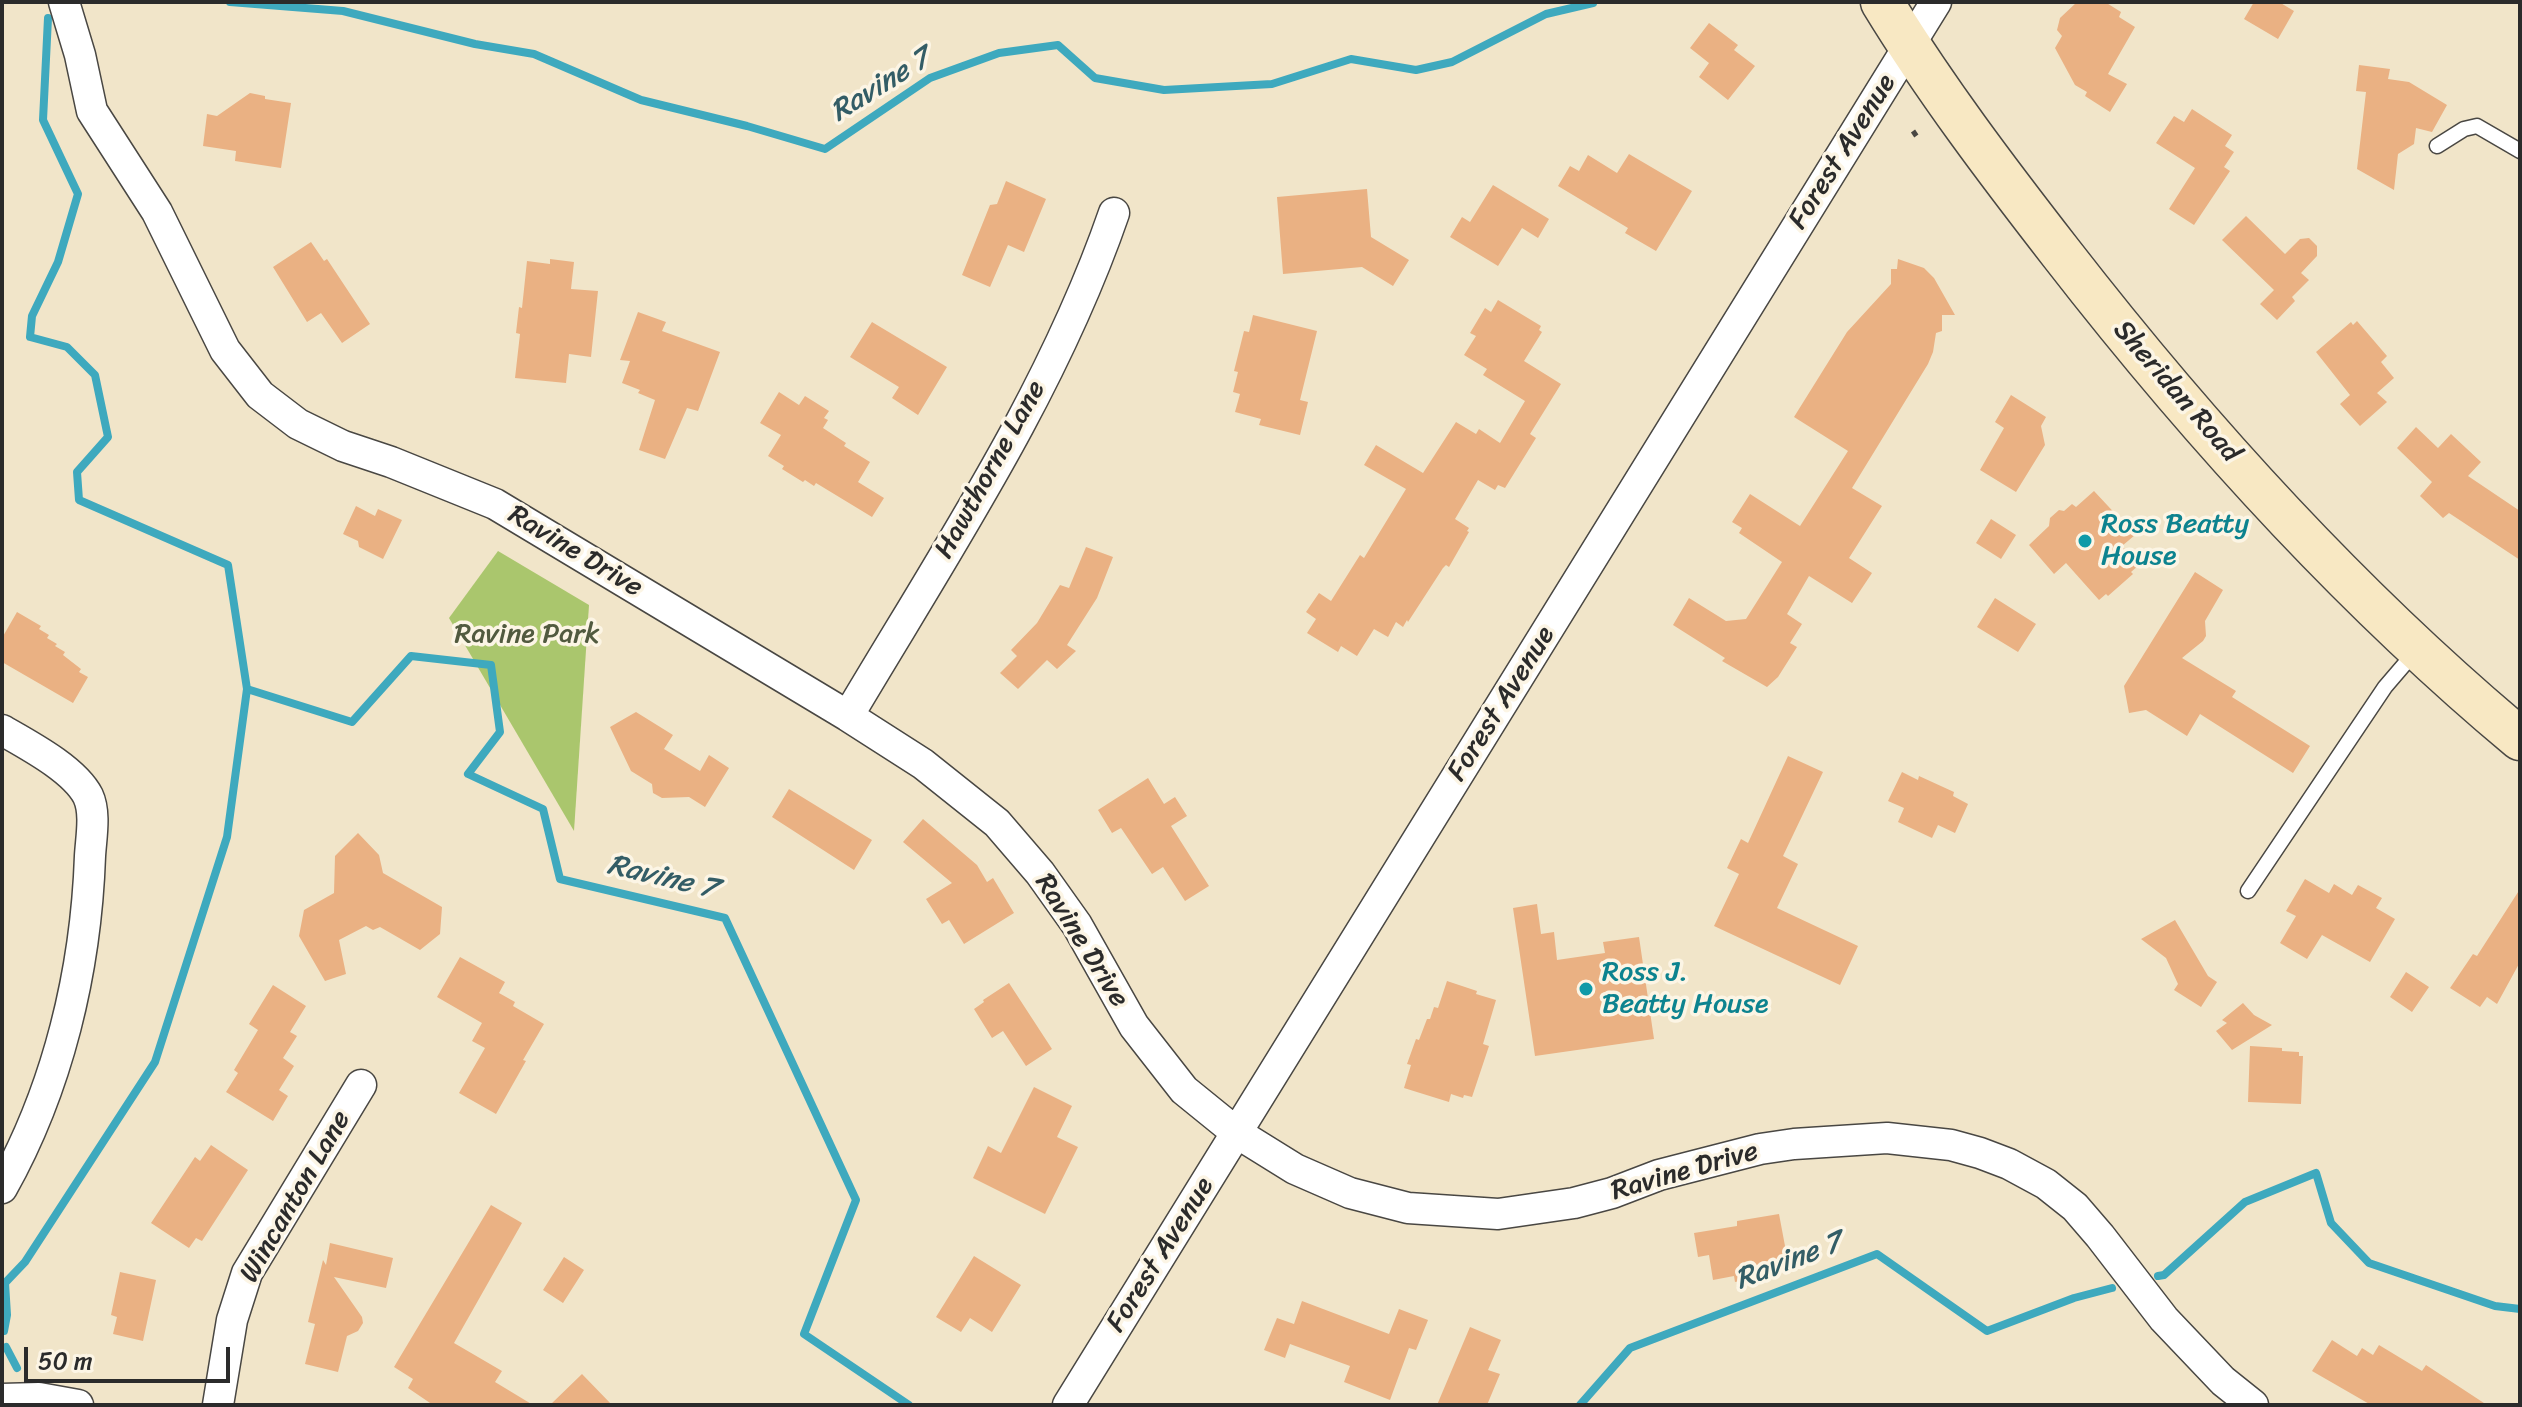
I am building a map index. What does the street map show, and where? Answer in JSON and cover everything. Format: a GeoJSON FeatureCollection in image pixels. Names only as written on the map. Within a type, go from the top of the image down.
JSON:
{"type":"FeatureCollection","features":[{"type":"Feature","properties":{"kind":"street","name":"Ravine Drive"},"geometry":{"type":"LineString","coordinates":[[64,2],[92,111],[157,212],[225,350],[260,395],[298,424],[343,446],[495,504],[923,764],[997,823],[1040,873],[1077,925],[1134,1026],[1184,1090],[1237,1133],[1295,1169],[1350,1193],[1408,1208],[1498,1214],[1574,1203],[1659,1175],[1760,1149],[1887,1138],[1951,1145],[2009,1164],[2046,1184],[2075,1207],[2164,1319],[2223,1381],[2253,1405]]}},
{"type":"Feature","properties":{"kind":"street","name":"Sheridan Road"},"geometry":{"type":"LineString","coordinates":[[1882,2],[1909,46],[2031,215],[2191,414],[2274,504],[2418,649],[2520,739]]}},
{"type":"Feature","properties":{"kind":"street","name":"Forest Avenue"},"geometry":{"type":"LineString","coordinates":[[1068,1405],[1936,2]]}},
{"type":"Feature","properties":{"kind":"street","name":"Hawthorne Lane"},"geometry":{"type":"LineString","coordinates":[[848,716],[995,468],[1050,364],[1114,213]]}},
{"type":"Feature","properties":{"kind":"street"},"geometry":{"type":"LineString","coordinates":[[2,730],[67,772],[88,796],[92,811],[88,902],[81,950],[52,1080],[20,1156],[2,1188]]}},
{"type":"Feature","properties":{"kind":"street","name":"Wincanton Lane"},"geometry":{"type":"LineString","coordinates":[[218,1405],[232,1320],[247,1273],[361,1085]]}},
{"type":"Feature","properties":{"kind":"street"},"geometry":{"type":"LineString","coordinates":[[2,1399],[39,1398],[78,1405]]}},
{"type":"Feature","properties":{"kind":"lane"},"geometry":{"type":"LineString","coordinates":[[2437,146],[2464,129],[2477,126],[2520,151]]}},
{"type":"Feature","properties":{"kind":"lane"},"geometry":{"type":"LineString","coordinates":[[2248,891],[2385,687],[2418,649]]}},
{"type":"Feature","properties":{"kind":"path"},"geometry":{"type":"LineString","coordinates":[[1913,131],[1919,140]]}},
{"type":"Feature","properties":{"kind":"green space","name":"Ravine Park"},"geometry":{"type":"Polygon","coordinates":[[[498,551],[589,605],[574,831],[449,618],[498,551]]]}},
{"type":"Feature","properties":{"kind":"building"},"geometry":{"type":"Polygon","coordinates":[[[2077,2],[2105,2],[2121,12],[2119,17],[2135,27],[2108,74],[2127,84],[2110,112],[2085,96],[2087,92],[2075,85],[2055,48],[2062,36],[2057,30],[2060,18],[2077,2]]]}},
{"type":"Feature","properties":{"kind":"building"},"geometry":{"type":"Polygon","coordinates":[[[2254,2],[2279,2],[2294,11],[2278,39],[2244,19],[2254,2]]]}},
{"type":"Feature","properties":{"kind":"building"},"geometry":{"type":"Polygon","coordinates":[[[1709,23],[1738,45],[1734,50],[1755,66],[1728,100],[1699,77],[1709,63],[1690,48],[1709,23]]]}},
{"type":"Feature","properties":{"kind":"building"},"geometry":{"type":"Polygon","coordinates":[[[2359,65],[2390,69],[2388,79],[2409,82],[2447,105],[2432,132],[2416,128],[2414,144],[2398,154],[2394,190],[2357,169],[2366,92],[2356,91],[2359,65]]]}},
{"type":"Feature","properties":{"kind":"building"},"geometry":{"type":"Polygon","coordinates":[[[250,93],[291,103],[281,168],[235,161],[236,151],[203,146],[207,114],[217,116],[250,93]]]}},
{"type":"Feature","properties":{"kind":"building"},"geometry":{"type":"Polygon","coordinates":[[[2192,109],[2232,135],[2225,146],[2234,152],[2224,167],[2230,171],[2194,225],[2169,209],[2195,168],[2156,143],[2174,116],[2184,122],[2192,109]]]}},
{"type":"Feature","properties":{"kind":"building"},"geometry":{"type":"Polygon","coordinates":[[[1629,154],[1692,191],[1656,251],[1625,233],[1628,228],[1558,186],[1570,166],[1579,171],[1588,155],[1617,173],[1629,154]]]}},
{"type":"Feature","properties":{"kind":"building"},"geometry":{"type":"Polygon","coordinates":[[[1006,181],[1046,199],[1024,252],[1008,245],[990,287],[962,275],[990,205],[997,204],[1006,181]]]}},
{"type":"Feature","properties":{"kind":"building"},"geometry":{"type":"Polygon","coordinates":[[[1493,185],[1549,219],[1538,238],[1522,228],[1498,266],[1450,237],[1462,217],[1470,222],[1493,185]]]}},
{"type":"Feature","properties":{"kind":"building"},"geometry":{"type":"Polygon","coordinates":[[[1367,189],[1371,237],[1409,260],[1393,286],[1362,267],[1283,274],[1277,197],[1367,189]]]}},
{"type":"Feature","properties":{"kind":"building"},"geometry":{"type":"Polygon","coordinates":[[[2246,216],[2285,254],[2300,239],[2309,238],[2317,246],[2317,256],[2301,273],[2309,280],[2292,297],[2295,301],[2277,320],[2260,304],[2274,290],[2222,240],[2246,216]]]}},
{"type":"Feature","properties":{"kind":"building"},"geometry":{"type":"Polygon","coordinates":[[[311,242],[324,261],[327,259],[370,324],[342,343],[321,313],[307,322],[273,267],[311,242]]]}},
{"type":"Feature","properties":{"kind":"building"},"geometry":{"type":"Polygon","coordinates":[[[550,259],[574,262],[571,289],[598,291],[591,357],[569,354],[566,383],[515,378],[520,334],[516,333],[527,261],[550,264],[550,259]]]}},
{"type":"Feature","properties":{"kind":"building"},"geometry":{"type":"Polygon","coordinates":[[[1898,259],[1924,268],[1934,278],[1955,315],[1942,315],[1942,331],[1936,333],[1928,364],[1852,488],[1882,506],[1849,558],[1872,573],[1852,603],[1809,576],[1787,614],[1802,624],[1790,643],[1797,647],[1778,677],[1767,687],[1722,661],[1725,658],[1673,625],[1689,598],[1726,621],[1746,619],[1782,562],[1739,533],[1742,528],[1732,522],[1750,494],[1800,526],[1848,451],[1794,417],[1847,332],[1891,284],[1891,269],[1897,269],[1898,259]]]}},
{"type":"Feature","properties":{"kind":"building"},"geometry":{"type":"Polygon","coordinates":[[[1498,300],[1541,326],[1539,330],[1542,332],[1524,361],[1561,384],[1530,434],[1536,438],[1505,488],[1498,485],[1495,490],[1478,480],[1455,519],[1469,528],[1469,532],[1449,567],[1446,565],[1443,568],[1408,622],[1403,627],[1396,622],[1388,637],[1374,629],[1357,656],[1341,646],[1338,652],[1307,633],[1316,619],[1306,612],[1319,593],[1331,601],[1360,555],[1364,558],[1406,489],[1364,465],[1376,445],[1423,473],[1456,422],[1476,434],[1479,429],[1500,443],[1525,401],[1483,375],[1487,369],[1464,355],[1476,336],[1470,333],[1485,308],[1491,312],[1498,300]]]}},
{"type":"Feature","properties":{"kind":"building"},"geometry":{"type":"Polygon","coordinates":[[[638,312],[666,322],[662,331],[720,352],[698,411],[687,408],[665,459],[639,450],[655,400],[622,383],[630,361],[620,360],[638,312]]]}},
{"type":"Feature","properties":{"kind":"building"},"geometry":{"type":"Polygon","coordinates":[[[1253,315],[1317,331],[1300,400],[1308,402],[1300,435],[1259,425],[1261,419],[1235,412],[1240,394],[1233,392],[1238,372],[1234,371],[1244,331],[1249,332],[1253,315]]]}},
{"type":"Feature","properties":{"kind":"building"},"geometry":{"type":"Polygon","coordinates":[[[2357,321],[2387,356],[2381,362],[2394,378],[2377,393],[2387,402],[2360,426],[2340,404],[2350,395],[2316,352],[2351,322],[2353,325],[2357,321]]]}},
{"type":"Feature","properties":{"kind":"building"},"geometry":{"type":"Polygon","coordinates":[[[872,322],[947,367],[918,415],[892,398],[899,387],[850,357],[872,322]]]}},
{"type":"Feature","properties":{"kind":"building"},"geometry":{"type":"Polygon","coordinates":[[[779,392],[799,405],[805,396],[829,411],[823,428],[870,462],[858,482],[884,498],[872,517],[816,483],[814,486],[805,480],[803,482],[768,456],[781,435],[760,423],[779,392]]]}},
{"type":"Feature","properties":{"kind":"building"},"geometry":{"type":"Polygon","coordinates":[[[2011,395],[2046,417],[2041,426],[2045,445],[2016,492],[1980,470],[2004,428],[1995,422],[2011,395]]]}},
{"type":"Feature","properties":{"kind":"building"},"geometry":{"type":"Polygon","coordinates":[[[2416,427],[2438,448],[2451,434],[2481,462],[2468,476],[2520,511],[2520,560],[2449,513],[2443,518],[2420,496],[2432,482],[2397,448],[2416,427]]]}},
{"type":"Feature","properties":{"kind":"building","name":"Ross Beatty House"},"geometry":{"type":"Polygon","coordinates":[[[2094,491],[2135,535],[2122,546],[2139,565],[2108,596],[2106,594],[2099,600],[2066,563],[2054,574],[2029,545],[2049,526],[2050,518],[2059,510],[2064,511],[2072,504],[2076,507],[2094,491]]]}},
{"type":"Feature","properties":{"kind":"building"},"geometry":{"type":"Polygon","coordinates":[[[356,506],[375,516],[378,509],[402,520],[383,559],[359,547],[358,541],[343,534],[356,506]]]}},
{"type":"Feature","properties":{"kind":"building"},"geometry":{"type":"Polygon","coordinates":[[[1991,519],[2016,535],[2001,559],[1976,543],[1991,519]]]}},
{"type":"Feature","properties":{"kind":"building"},"geometry":{"type":"Polygon","coordinates":[[[1086,547],[1113,557],[1097,598],[1067,645],[1076,651],[1057,669],[1047,660],[1018,689],[1000,673],[1017,656],[1011,650],[1037,623],[1060,585],[1069,588],[1086,547]]]}},
{"type":"Feature","properties":{"kind":"building"},"geometry":{"type":"Polygon","coordinates":[[[2195,572],[2223,590],[2205,621],[2206,636],[2203,641],[2182,658],[2236,691],[2232,697],[2310,746],[2293,773],[2200,714],[2187,736],[2146,710],[2129,713],[2124,686],[2195,572]]]}},
{"type":"Feature","properties":{"kind":"building"},"geometry":{"type":"Polygon","coordinates":[[[1995,598],[2036,624],[2018,652],[1977,627],[1995,598]]]}},
{"type":"Feature","properties":{"kind":"building"},"geometry":{"type":"Polygon","coordinates":[[[17,612],[41,626],[39,629],[49,635],[47,638],[81,669],[79,672],[88,677],[73,703],[2,662],[2,638],[17,612]]]}},
{"type":"Feature","properties":{"kind":"building"},"geometry":{"type":"Polygon","coordinates":[[[636,712],[673,735],[664,749],[700,771],[709,755],[729,768],[705,807],[689,797],[662,798],[653,793],[652,784],[631,771],[610,727],[636,712]]]}},
{"type":"Feature","properties":{"kind":"building"},"geometry":{"type":"Polygon","coordinates":[[[1788,756],[1823,772],[1783,856],[1798,864],[1777,908],[1858,946],[1840,985],[1714,926],[1739,874],[1727,868],[1741,839],[1748,843],[1788,756]]]}},
{"type":"Feature","properties":{"kind":"building"},"geometry":{"type":"Polygon","coordinates":[[[1902,772],[1954,792],[1953,796],[1968,804],[1955,833],[1938,825],[1932,838],[1898,822],[1904,808],[1888,801],[1902,772]]]}},
{"type":"Feature","properties":{"kind":"building"},"geometry":{"type":"Polygon","coordinates":[[[1148,778],[1164,804],[1175,797],[1187,816],[1171,826],[1209,886],[1185,901],[1163,867],[1152,874],[1121,828],[1112,833],[1098,810],[1148,778]]]}},
{"type":"Feature","properties":{"kind":"building"},"geometry":{"type":"Polygon","coordinates":[[[789,789],[872,840],[854,870],[772,817],[789,789]]]}},
{"type":"Feature","properties":{"kind":"building"},"geometry":{"type":"Polygon","coordinates":[[[923,819],[977,865],[987,882],[993,878],[1014,913],[964,944],[949,920],[942,924],[926,899],[952,883],[903,842],[923,819]]]}},
{"type":"Feature","properties":{"kind":"building"},"geometry":{"type":"Polygon","coordinates":[[[358,833],[379,855],[383,873],[442,907],[440,934],[420,950],[380,927],[373,930],[366,926],[339,940],[346,974],[325,981],[299,936],[304,910],[334,893],[335,856],[358,833]]]}},
{"type":"Feature","properties":{"kind":"building"},"geometry":{"type":"Polygon","coordinates":[[[2305,879],[2329,893],[2334,884],[2352,895],[2358,885],[2382,898],[2376,908],[2395,919],[2370,962],[2322,935],[2307,959],[2280,943],[2296,916],[2286,911],[2305,879]]]}},
{"type":"Feature","properties":{"kind":"building"},"geometry":{"type":"Polygon","coordinates":[[[2520,889],[2520,962],[2497,1004],[2487,997],[2480,1007],[2450,988],[2473,954],[2477,956],[2520,889]]]}},
{"type":"Feature","properties":{"kind":"building","name":"Ross J. Beatty House"},"geometry":{"type":"Polygon","coordinates":[[[1537,904],[1541,934],[1554,932],[1557,960],[1605,953],[1603,942],[1639,937],[1654,1039],[1535,1056],[1513,908],[1537,904]]]}},
{"type":"Feature","properties":{"kind":"building"},"geometry":{"type":"Polygon","coordinates":[[[2175,920],[2208,976],[2217,982],[2201,1007],[2174,990],[2178,984],[2166,958],[2141,939],[2175,920]]]}},
{"type":"Feature","properties":{"kind":"building"},"geometry":{"type":"Polygon","coordinates":[[[460,957],[505,982],[499,993],[515,1002],[513,1006],[544,1024],[496,1114],[459,1093],[485,1048],[472,1041],[482,1023],[437,997],[460,957]]]}},
{"type":"Feature","properties":{"kind":"building"},"geometry":{"type":"Polygon","coordinates":[[[2406,972],[2429,987],[2412,1012],[2390,997],[2406,972]]]}},
{"type":"Feature","properties":{"kind":"building"},"geometry":{"type":"Polygon","coordinates":[[[1447,981],[1496,1000],[1483,1044],[1489,1046],[1472,1097],[1451,1094],[1449,1102],[1404,1088],[1411,1065],[1407,1064],[1416,1039],[1419,1040],[1434,1007],[1438,1008],[1447,981]]]}},
{"type":"Feature","properties":{"kind":"building"},"geometry":{"type":"Polygon","coordinates":[[[1009,983],[1052,1049],[1026,1066],[1003,1031],[992,1038],[974,1009],[1009,983]]]}},
{"type":"Feature","properties":{"kind":"building"},"geometry":{"type":"Polygon","coordinates":[[[273,985],[306,1006],[290,1032],[297,1036],[283,1058],[294,1066],[279,1090],[288,1096],[273,1121],[226,1092],[238,1073],[234,1070],[258,1030],[249,1024],[273,985]]]}},
{"type":"Feature","properties":{"kind":"building"},"geometry":{"type":"Polygon","coordinates":[[[2243,1003],[2254,1015],[2272,1025],[2232,1050],[2216,1031],[2227,1023],[2222,1020],[2243,1003]]]}},
{"type":"Feature","properties":{"kind":"building"},"geometry":{"type":"Polygon","coordinates":[[[2250,1046],[2282,1048],[2282,1051],[2299,1052],[2299,1056],[2303,1056],[2301,1104],[2248,1102],[2250,1046]]]}},
{"type":"Feature","properties":{"kind":"building"},"geometry":{"type":"Polygon","coordinates":[[[1034,1087],[1072,1106],[1057,1137],[1078,1147],[1045,1214],[973,1178],[988,1146],[1001,1153],[1034,1087]]]}},
{"type":"Feature","properties":{"kind":"building"},"geometry":{"type":"Polygon","coordinates":[[[211,1145],[248,1170],[202,1241],[196,1238],[189,1248],[151,1223],[195,1157],[200,1161],[211,1145]]]}},
{"type":"Feature","properties":{"kind":"building"},"geometry":{"type":"Polygon","coordinates":[[[491,1205],[522,1223],[454,1343],[502,1371],[495,1382],[533,1405],[433,1405],[408,1388],[413,1379],[394,1367],[491,1205]]]}},
{"type":"Feature","properties":{"kind":"building"},"geometry":{"type":"Polygon","coordinates":[[[1779,1214],[1788,1262],[1762,1266],[1764,1277],[1735,1282],[1734,1276],[1713,1280],[1709,1255],[1698,1257],[1694,1233],[1737,1226],[1737,1221],[1779,1214]]]}},
{"type":"Feature","properties":{"kind":"building"},"geometry":{"type":"Polygon","coordinates":[[[330,1243],[393,1258],[386,1288],[334,1277],[363,1323],[358,1331],[347,1336],[338,1372],[305,1364],[315,1324],[308,1322],[330,1243]]]}},
{"type":"Feature","properties":{"kind":"building"},"geometry":{"type":"Polygon","coordinates":[[[974,1256],[1021,1285],[992,1332],[970,1318],[961,1332],[936,1317],[974,1256]]]}},
{"type":"Feature","properties":{"kind":"building"},"geometry":{"type":"Polygon","coordinates":[[[564,1257],[584,1270],[563,1303],[543,1290],[564,1257]]]}},
{"type":"Feature","properties":{"kind":"building"},"geometry":{"type":"Polygon","coordinates":[[[120,1272],[156,1280],[143,1341],[113,1334],[117,1317],[111,1315],[120,1272]]]}},
{"type":"Feature","properties":{"kind":"building"},"geometry":{"type":"Polygon","coordinates":[[[1302,1301],[1389,1334],[1399,1309],[1428,1320],[1416,1350],[1409,1348],[1390,1400],[1344,1382],[1350,1366],[1290,1344],[1285,1358],[1264,1350],[1277,1318],[1294,1324],[1302,1301]]]}},
{"type":"Feature","properties":{"kind":"building"},"geometry":{"type":"Polygon","coordinates":[[[1470,1327],[1501,1340],[1488,1370],[1500,1374],[1487,1405],[1437,1405],[1470,1327]]]}},
{"type":"Feature","properties":{"kind":"building"},"geometry":{"type":"Polygon","coordinates":[[[2332,1340],[2357,1356],[2362,1348],[2373,1355],[2379,1345],[2422,1371],[2426,1365],[2487,1405],[2371,1405],[2312,1371],[2332,1340]]]}},
{"type":"Feature","properties":{"kind":"building"},"geometry":{"type":"Polygon","coordinates":[[[582,1374],[612,1405],[550,1405],[582,1374]]]}},
{"type":"Feature","properties":{"kind":"waterway","name":"Ravine 7"},"geometry":{"type":"LineString","coordinates":[[230,2],[343,11],[475,44],[534,54],[641,100],[825,149],[930,78],[999,53],[1058,45],[1095,78],[1164,90],[1272,84],[1351,59],[1416,70],[1452,62],[1546,14],[1593,3]]}},
{"type":"Feature","properties":{"kind":"waterway","name":"Ravine 7"},"geometry":{"type":"LineString","coordinates":[[48,18],[43,120],[78,194],[58,262],[32,316],[30,337],[67,347],[95,375],[108,437],[77,472],[79,500],[228,565],[247,689],[352,722],[411,656],[491,665],[500,732],[468,774],[543,809],[560,879],[725,918],[856,1200],[804,1334],[909,1405]]}},
{"type":"Feature","properties":{"kind":"waterway","name":"Ravine 7"},"geometry":{"type":"LineString","coordinates":[[4,1331],[7,1315],[5,1283],[25,1262],[155,1062],[227,837],[247,689]]}},
{"type":"Feature","properties":{"kind":"waterway","name":"Ravine 7"},"geometry":{"type":"LineString","coordinates":[[2158,1276],[2164,1275],[2245,1202],[2316,1173],[2331,1223],[2369,1263],[2495,1306],[2520,1309]]}},
{"type":"Feature","properties":{"kind":"waterway","name":"Ravine 7"},"geometry":{"type":"LineString","coordinates":[[1580,1405],[1630,1348],[1877,1254],[1987,1331],[2074,1298],[2112,1288]]}},
{"type":"Feature","properties":{"kind":"waterway","name":"Ravine 7"},"geometry":{"type":"LineString","coordinates":[[6,1347],[17,1368]]}},
{"type":"Feature","properties":{"kind":"place","name":"Ross Beatty House"},"geometry":{"type":"Point","coordinates":[2085,541]}},
{"type":"Feature","properties":{"kind":"place","name":"Ross J. Beatty House"},"geometry":{"type":"Point","coordinates":[1586,989]}}]}
